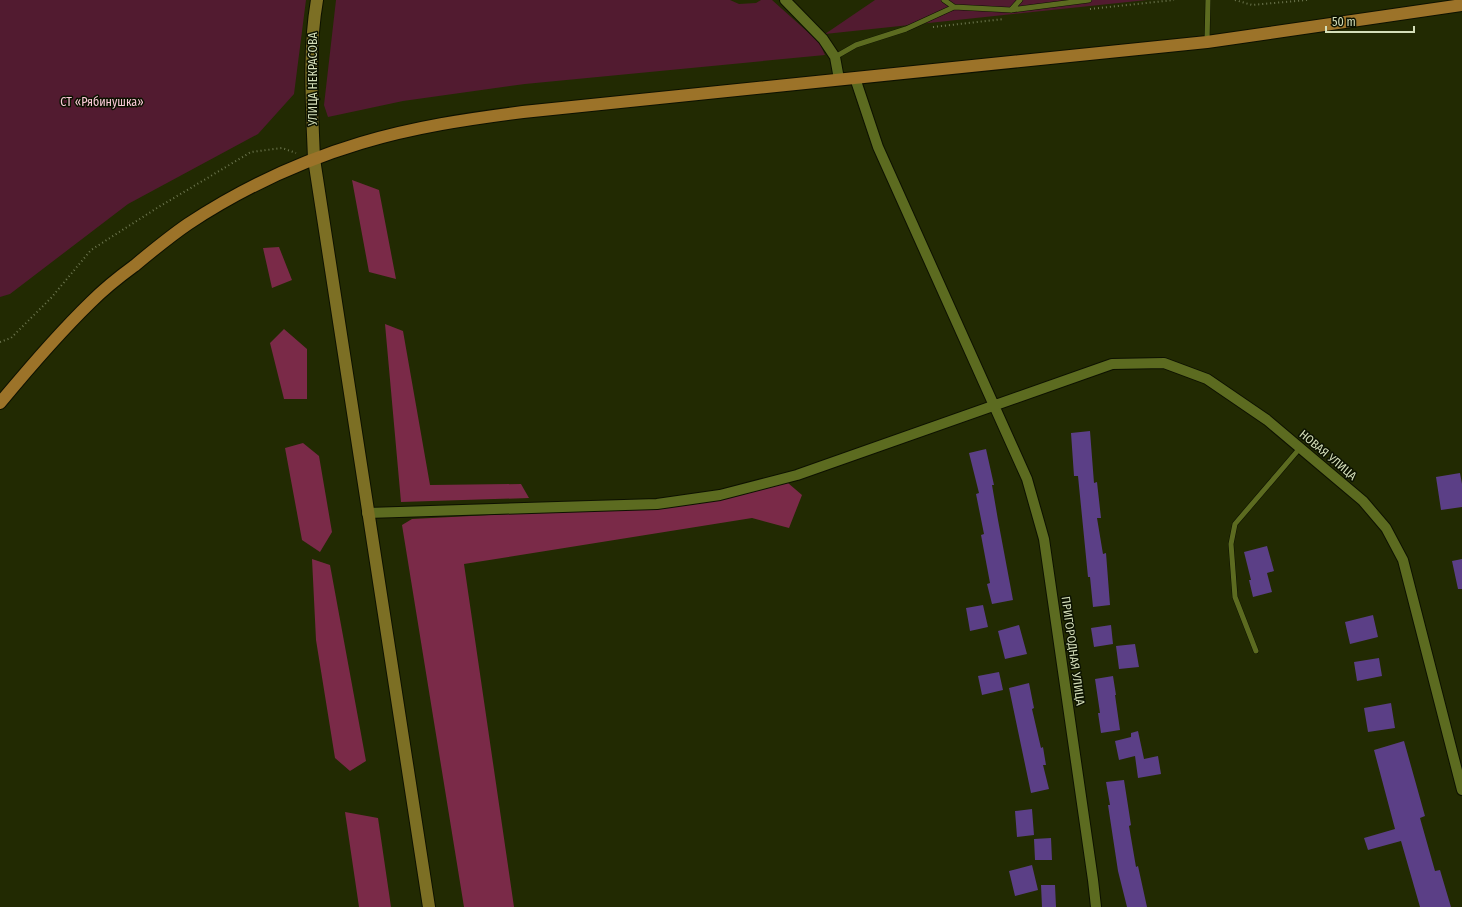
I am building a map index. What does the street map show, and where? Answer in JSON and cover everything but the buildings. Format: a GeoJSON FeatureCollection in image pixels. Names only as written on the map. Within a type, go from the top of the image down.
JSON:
{"type":"FeatureCollection","features":[{"type":"Feature","properties":{"kind":"main road"},"geometry":{"type":"LineString","coordinates":[[0,404],[33,363],[92,301],[188,224],[228,200],[280,174],[314,159],[362,143],[404,132],[462,120],[531,111],[1206,42],[1462,4]]}},
{"type":"Feature","properties":{"kind":"street","name":"УЛИЦА НЕКРАСОВА"},"geometry":{"type":"LineString","coordinates":[[317,0],[313,22],[311,64],[314,159],[367,513],[429,907]]}},
{"type":"Feature","properties":{"kind":"street"},"geometry":{"type":"LineString","coordinates":[[785,0],[823,40],[835,57],[838,79]]}},
{"type":"Feature","properties":{"kind":"street","name":"ПРИГОРОДНАЯ УЛИЦА"},"geometry":{"type":"LineString","coordinates":[[855,78],[878,147],[1027,479],[1044,539],[1096,907]]}},
{"type":"Feature","properties":{"kind":"street","name":"НОВАЯ УЛИЦА"},"geometry":{"type":"LineString","coordinates":[[367,513],[657,504],[720,495],[797,475],[1112,364],[1164,364],[1206,379],[1267,420],[1363,501],[1386,528],[1403,560],[1462,790]]}},
{"type":"Feature","properties":{"kind":"lane"},"geometry":{"type":"LineString","coordinates":[[944,0],[954,7]]}},
{"type":"Feature","properties":{"kind":"lane"},"geometry":{"type":"LineString","coordinates":[[1011,10],[1020,0]]}},
{"type":"Feature","properties":{"kind":"lane"},"geometry":{"type":"LineString","coordinates":[[835,57],[856,45],[906,30],[954,7],[1011,10],[1089,0]]}},
{"type":"Feature","properties":{"kind":"lane"},"geometry":{"type":"LineString","coordinates":[[1206,42],[1208,0]]}},
{"type":"Feature","properties":{"kind":"lane"},"geometry":{"type":"LineString","coordinates":[[1256,651],[1235,597],[1231,544],[1235,524],[1300,448]]}},
{"type":"Feature","properties":{"kind":"path"},"geometry":{"type":"LineString","coordinates":[[1235,0],[1252,5],[1307,0]]}},
{"type":"Feature","properties":{"kind":"path"},"geometry":{"type":"LineString","coordinates":[[0,342],[11,338],[51,298],[91,250],[251,152],[282,148],[314,159]]}},
{"type":"Feature","properties":{"kind":"green space","name":"СТ «Рябинушка»"},"geometry":{"type":"Polygon","coordinates":[[[0,0],[306,0],[294,94],[258,134],[128,204],[10,294],[0,297],[0,0]]]}},
{"type":"Feature","properties":{"kind":"green space"},"geometry":{"type":"Polygon","coordinates":[[[336,0],[730,0],[739,4],[756,3],[761,0],[772,0],[819,42],[825,55],[525,84],[403,101],[328,117],[324,105],[336,0]]]}},
{"type":"Feature","properties":{"kind":"green space"},"geometry":{"type":"Polygon","coordinates":[[[875,0],[1147,0],[825,34],[875,0]]]}},
{"type":"Feature","properties":{"kind":"shaded area"},"geometry":{"type":"Polygon","coordinates":[[[352,180],[379,190],[396,279],[369,272],[352,180]]]}},
{"type":"Feature","properties":{"kind":"shaded area"},"geometry":{"type":"Polygon","coordinates":[[[279,247],[292,280],[272,288],[263,248],[279,247]]]}},
{"type":"Feature","properties":{"kind":"shaded area"},"geometry":{"type":"Polygon","coordinates":[[[385,324],[403,331],[430,485],[521,484],[529,498],[401,502],[385,324]]]}},
{"type":"Feature","properties":{"kind":"shaded area"},"geometry":{"type":"Polygon","coordinates":[[[284,329],[307,349],[307,399],[284,399],[270,343],[284,329]]]}},
{"type":"Feature","properties":{"kind":"shaded area"},"geometry":{"type":"Polygon","coordinates":[[[303,443],[319,456],[332,532],[320,552],[302,540],[285,448],[303,443]]]}},
{"type":"Feature","properties":{"kind":"shaded area"},"geometry":{"type":"Polygon","coordinates":[[[788,483],[802,495],[789,528],[752,518],[464,564],[514,907],[464,907],[402,525],[412,519],[687,505],[788,483]]]}},
{"type":"Feature","properties":{"kind":"shaded area"},"geometry":{"type":"Polygon","coordinates":[[[312,559],[330,565],[366,761],[350,771],[335,758],[316,640],[312,559]]]}},
{"type":"Feature","properties":{"kind":"shaded area"},"geometry":{"type":"Polygon","coordinates":[[[345,812],[378,818],[391,907],[359,907],[345,812]]]}}]}
